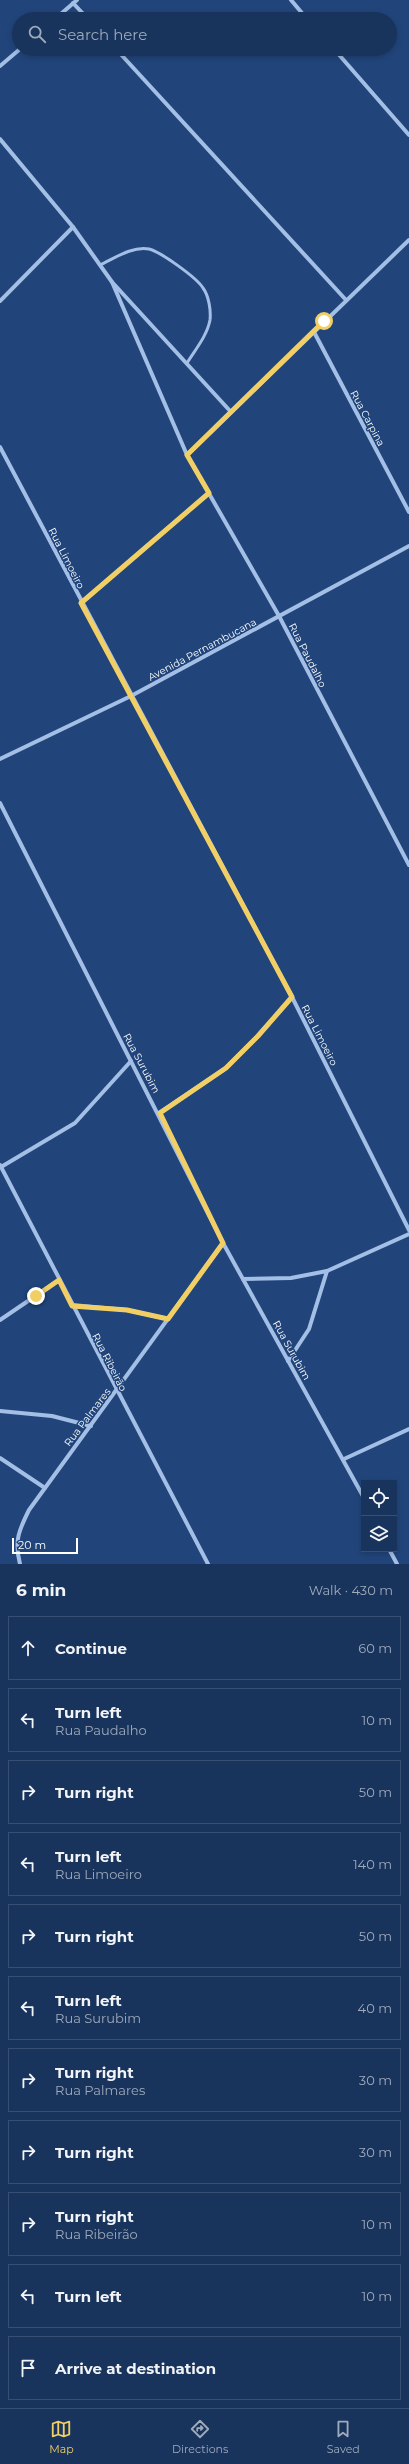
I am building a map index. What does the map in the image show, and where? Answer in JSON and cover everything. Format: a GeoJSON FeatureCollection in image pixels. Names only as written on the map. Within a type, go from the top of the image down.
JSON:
{"type":"FeatureCollection","features":[{"type":"Feature","properties":{"kind":"street"},"geometry":{"type":"LineString","coordinates":[[291,0],[301,12]]}},
{"type":"Feature","properties":{"kind":"street"},"geometry":{"type":"LineString","coordinates":[[63,12],[75,2],[83,12]]}},
{"type":"Feature","properties":{"kind":"street"},"geometry":{"type":"LineString","coordinates":[[0,66],[12,56]]}},
{"type":"Feature","properties":{"kind":"street"},"geometry":{"type":"LineString","coordinates":[[122,56],[346,300]]}},
{"type":"Feature","properties":{"kind":"street"},"geometry":{"type":"LineString","coordinates":[[340,56],[409,135]]}},
{"type":"Feature","properties":{"kind":"street"},"geometry":{"type":"LineString","coordinates":[[0,139],[73,227],[112,282],[231,412]]}},
{"type":"Feature","properties":{"kind":"street"},"geometry":{"type":"LineString","coordinates":[[0,300],[73,227]]}},
{"type":"Feature","properties":{"kind":"street"},"geometry":{"type":"LineString","coordinates":[[187,455],[409,240]]}},
{"type":"Feature","properties":{"kind":"street","name":"Rua Paudalho"},"geometry":{"type":"LineString","coordinates":[[112,282],[187,455],[280,616],[409,865]]}},
{"type":"Feature","properties":{"kind":"street","name":"Rua Carpina"},"geometry":{"type":"LineString","coordinates":[[314,332],[409,512]]}},
{"type":"Feature","properties":{"kind":"street","name":"Rua Limoeiro"},"geometry":{"type":"LineString","coordinates":[[0,447],[81,603],[292,997],[409,1230]]}},
{"type":"Feature","properties":{"kind":"street"},"geometry":{"type":"LineString","coordinates":[[81,603],[209,493]]}},
{"type":"Feature","properties":{"kind":"street","name":"Avenida Pernambucana"},"geometry":{"type":"LineString","coordinates":[[0,759],[131,696],[409,546]]}},
{"type":"Feature","properties":{"kind":"street","name":"Rua Surubim"},"geometry":{"type":"LineString","coordinates":[[0,803],[131,1061],[160,1113],[223,1243],[361,1492]]}},
{"type":"Feature","properties":{"kind":"street"},"geometry":{"type":"LineString","coordinates":[[160,1113],[226,1068],[258,1036],[292,997]]}},
{"type":"Feature","properties":{"kind":"street"},"geometry":{"type":"LineString","coordinates":[[0,1166],[75,1123],[131,1061]]}},
{"type":"Feature","properties":{"kind":"street","name":"Rua Ribeirão"},"geometry":{"type":"LineString","coordinates":[[0,1166],[116,1391],[208,1564]]}},
{"type":"Feature","properties":{"kind":"street"},"geometry":{"type":"LineString","coordinates":[[243,1279],[291,1278],[327,1271],[409,1234]]}},
{"type":"Feature","properties":{"kind":"street","name":"Rua Palmares"},"geometry":{"type":"LineString","coordinates":[[20,1564],[16,1548],[20,1529],[29,1510],[223,1243]]}},
{"type":"Feature","properties":{"kind":"street"},"geometry":{"type":"LineString","coordinates":[[288,1361],[309,1329],[327,1271]]}},
{"type":"Feature","properties":{"kind":"street"},"geometry":{"type":"LineString","coordinates":[[0,1320],[59,1280]]}},
{"type":"Feature","properties":{"kind":"street"},"geometry":{"type":"LineString","coordinates":[[72,1306],[127,1310],[168,1319]]}},
{"type":"Feature","properties":{"kind":"street"},"geometry":{"type":"LineString","coordinates":[[0,1412],[52,1416],[91,1426]]}},
{"type":"Feature","properties":{"kind":"street"},"geometry":{"type":"LineString","coordinates":[[344,1459],[409,1429]]}},
{"type":"Feature","properties":{"kind":"street"},"geometry":{"type":"LineString","coordinates":[[0,1458],[45,1488]]}},
{"type":"Feature","properties":{"kind":"street"},"geometry":{"type":"LineString","coordinates":[[391,1552],[397,1564]]}},
{"type":"Feature","properties":{"kind":"lane"},"geometry":{"type":"LineString","coordinates":[[100,265],[132,250],[148,249],[166,256],[203,287],[208,298],[210,319],[207,331],[187,363]]}},
{"type":"Feature","properties":{"kind":"route"},"geometry":{"type":"LineString","coordinates":[[36,1296],[59,1280],[72,1306],[127,1310],[168,1319],[223,1243],[160,1113],[226,1068],[258,1036],[292,997],[81,603],[209,493],[187,455],[324,321]]}}]}
